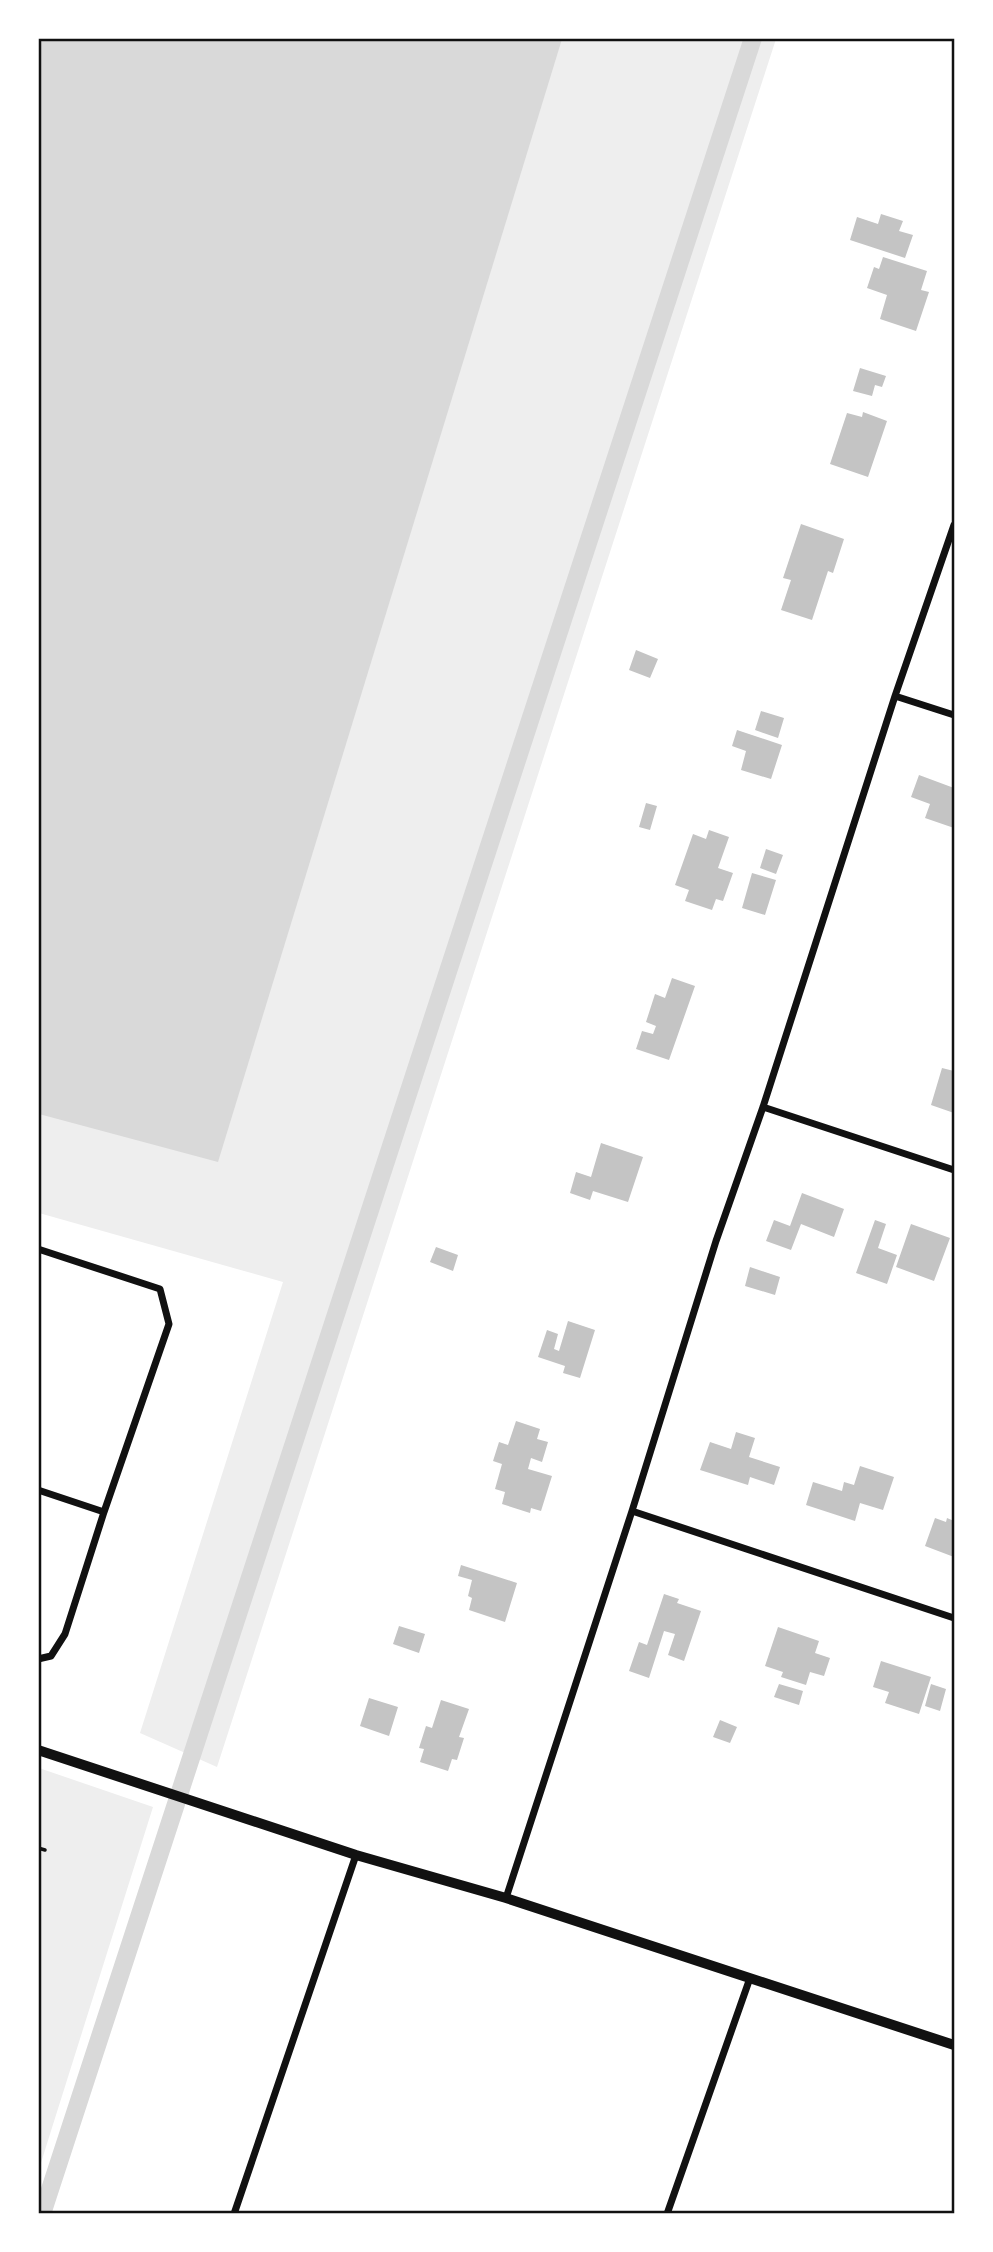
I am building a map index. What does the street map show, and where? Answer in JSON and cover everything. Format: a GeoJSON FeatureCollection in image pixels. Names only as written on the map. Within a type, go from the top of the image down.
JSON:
{"type":"FeatureCollection","features":[{"type":"Feature","properties":{"kind":"main road"},"geometry":{"type":"LineString","coordinates":[[38,1749],[132,1782],[356,1854],[506,1898],[954,2045]]}},
{"type":"Feature","properties":{"kind":"street"},"geometry":{"type":"LineString","coordinates":[[506,1898],[632,1511],[716,1241],[763,1107],[895,696],[954,525]]}},
{"type":"Feature","properties":{"kind":"street"},"geometry":{"type":"LineString","coordinates":[[895,696],[954,715]]}},
{"type":"Feature","properties":{"kind":"street"},"geometry":{"type":"LineString","coordinates":[[763,1107],[954,1170]]}},
{"type":"Feature","properties":{"kind":"street"},"geometry":{"type":"LineString","coordinates":[[38,1250],[160,1289],[169,1324],[65,1634],[51,1656],[38,1659]]}},
{"type":"Feature","properties":{"kind":"street"},"geometry":{"type":"LineString","coordinates":[[38,1490],[104,1512]]}},
{"type":"Feature","properties":{"kind":"street"},"geometry":{"type":"LineString","coordinates":[[632,1511],[954,1618]]}},
{"type":"Feature","properties":{"kind":"street"},"geometry":{"type":"LineString","coordinates":[[234,2214],[356,1854]]}},
{"type":"Feature","properties":{"kind":"street"},"geometry":{"type":"LineString","coordinates":[[667,2214],[750,1978]]}},
{"type":"Feature","properties":{"kind":"lane"},"geometry":{"type":"LineString","coordinates":[[38,1848],[45,1850]]}},
{"type":"Feature","properties":{"kind":"shaded area"},"geometry":{"type":"Polygon","coordinates":[[[38,39],[776,39],[217,1767],[140,1733],[283,1282],[39,1213],[38,39]]]}},
{"type":"Feature","properties":{"kind":"shaded area"},"geometry":{"type":"Polygon","coordinates":[[[38,39],[562,39],[218,1162],[39,1114],[38,39]]]}},
{"type":"Feature","properties":{"kind":"shaded area"},"geometry":{"type":"Polygon","coordinates":[[[39,1768],[153,1807],[39,2169],[39,1768]]]}},
{"type":"Feature","properties":{"kind":"building"},"geometry":{"type":"Polygon","coordinates":[[[881,214],[903,221],[899,231],[913,235],[905,258],[850,240],[857,217],[878,224],[881,214]]]}},
{"type":"Feature","properties":{"kind":"building"},"geometry":{"type":"Polygon","coordinates":[[[883,257],[927,271],[921,290],[929,292],[916,331],[880,319],[887,295],[867,288],[874,267],[879,269],[883,257]]]}},
{"type":"Feature","properties":{"kind":"building"},"geometry":{"type":"Polygon","coordinates":[[[860,368],[886,376],[882,387],[875,385],[872,396],[853,391],[860,368]]]}},
{"type":"Feature","properties":{"kind":"building"},"geometry":{"type":"Polygon","coordinates":[[[863,412],[887,421],[868,477],[830,464],[847,413],[862,417],[863,412]]]}},
{"type":"Feature","properties":{"kind":"building"},"geometry":{"type":"Polygon","coordinates":[[[801,524],[844,539],[833,573],[828,571],[812,620],[781,610],[791,580],[783,578],[801,524]]]}},
{"type":"Feature","properties":{"kind":"building"},"geometry":{"type":"Polygon","coordinates":[[[636,650],[658,659],[650,678],[629,670],[636,650]]]}},
{"type":"Feature","properties":{"kind":"building"},"geometry":{"type":"Polygon","coordinates":[[[761,711],[784,718],[778,738],[755,730],[761,711]]]}},
{"type":"Feature","properties":{"kind":"building"},"geometry":{"type":"Polygon","coordinates":[[[737,730],[782,745],[771,779],[741,770],[746,751],[732,746],[737,730]]]}},
{"type":"Feature","properties":{"kind":"building"},"geometry":{"type":"Polygon","coordinates":[[[919,775],[954,788],[954,828],[925,818],[930,804],[911,797],[919,775]]]}},
{"type":"Feature","properties":{"kind":"building"},"geometry":{"type":"Polygon","coordinates":[[[646,803],[657,806],[650,830],[639,827],[646,803]]]}},
{"type":"Feature","properties":{"kind":"building"},"geometry":{"type":"Polygon","coordinates":[[[709,830],[729,837],[718,868],[733,873],[723,901],[716,899],[712,910],[685,901],[689,890],[675,885],[693,834],[706,839],[709,830]]]}},
{"type":"Feature","properties":{"kind":"building"},"geometry":{"type":"Polygon","coordinates":[[[766,849],[783,855],[776,874],[760,868],[766,849]]]}},
{"type":"Feature","properties":{"kind":"building"},"geometry":{"type":"Polygon","coordinates":[[[752,873],[776,880],[765,915],[742,908],[752,873]]]}},
{"type":"Feature","properties":{"kind":"building"},"geometry":{"type":"Polygon","coordinates":[[[672,978],[695,986],[669,1060],[636,1049],[642,1031],[653,1034],[656,1026],[646,1022],[655,994],[665,998],[672,978]]]}},
{"type":"Feature","properties":{"kind":"building"},"geometry":{"type":"Polygon","coordinates":[[[942,1068],[954,1071],[954,1113],[931,1105],[942,1068]]]}},
{"type":"Feature","properties":{"kind":"building"},"geometry":{"type":"Polygon","coordinates":[[[601,1143],[643,1157],[628,1202],[593,1191],[590,1200],[570,1193],[576,1172],[591,1177],[601,1143]]]}},
{"type":"Feature","properties":{"kind":"building"},"geometry":{"type":"Polygon","coordinates":[[[802,1193],[844,1209],[834,1237],[801,1224],[791,1250],[766,1241],[774,1220],[790,1226],[802,1193]]]}},
{"type":"Feature","properties":{"kind":"building"},"geometry":{"type":"Polygon","coordinates":[[[875,1220],[886,1224],[878,1248],[897,1255],[887,1284],[856,1273],[875,1220]]]}},
{"type":"Feature","properties":{"kind":"building"},"geometry":{"type":"Polygon","coordinates":[[[911,1224],[950,1238],[934,1281],[896,1267],[911,1224]]]}},
{"type":"Feature","properties":{"kind":"building"},"geometry":{"type":"Polygon","coordinates":[[[436,1247],[458,1255],[453,1271],[430,1262],[436,1247]]]}},
{"type":"Feature","properties":{"kind":"building"},"geometry":{"type":"Polygon","coordinates":[[[750,1267],[780,1277],[775,1295],[745,1286],[750,1267]]]}},
{"type":"Feature","properties":{"kind":"building"},"geometry":{"type":"Polygon","coordinates":[[[568,1321],[595,1330],[580,1378],[563,1373],[565,1366],[538,1357],[547,1330],[558,1334],[554,1349],[559,1351],[568,1321]]]}},
{"type":"Feature","properties":{"kind":"building"},"geometry":{"type":"Polygon","coordinates":[[[516,1421],[540,1429],[537,1439],[548,1442],[542,1462],[531,1458],[528,1469],[552,1476],[541,1511],[531,1508],[530,1513],[502,1504],[505,1492],[495,1489],[502,1464],[493,1461],[499,1442],[508,1445],[516,1421]]]}},
{"type":"Feature","properties":{"kind":"building"},"geometry":{"type":"Polygon","coordinates":[[[736,1432],[755,1438],[749,1457],[780,1467],[774,1485],[750,1477],[748,1485],[700,1470],[710,1442],[731,1449],[736,1432]]]}},
{"type":"Feature","properties":{"kind":"building"},"geometry":{"type":"Polygon","coordinates":[[[860,1466],[894,1477],[883,1510],[860,1503],[855,1521],[806,1505],[813,1482],[842,1491],[844,1482],[854,1485],[860,1466]]]}},
{"type":"Feature","properties":{"kind":"building"},"geometry":{"type":"Polygon","coordinates":[[[935,1518],[946,1522],[947,1518],[954,1521],[954,1557],[925,1546],[935,1518]]]}},
{"type":"Feature","properties":{"kind":"building"},"geometry":{"type":"Polygon","coordinates":[[[461,1565],[517,1583],[505,1622],[469,1610],[472,1598],[468,1596],[472,1580],[458,1576],[461,1565]]]}},
{"type":"Feature","properties":{"kind":"building"},"geometry":{"type":"Polygon","coordinates":[[[664,1594],[679,1599],[677,1603],[701,1611],[684,1661],[668,1655],[675,1634],[664,1631],[649,1678],[629,1671],[639,1642],[647,1645],[664,1594]]]}},
{"type":"Feature","properties":{"kind":"building"},"geometry":{"type":"Polygon","coordinates":[[[399,1626],[425,1634],[419,1653],[393,1644],[399,1626]]]}},
{"type":"Feature","properties":{"kind":"building"},"geometry":{"type":"Polygon","coordinates":[[[778,1627],[819,1641],[815,1653],[830,1658],[824,1676],[810,1672],[806,1685],[781,1677],[783,1672],[765,1666],[778,1627]]]}},
{"type":"Feature","properties":{"kind":"building"},"geometry":{"type":"Polygon","coordinates":[[[881,1661],[931,1677],[919,1714],[885,1703],[889,1692],[873,1687],[881,1661]]]}},
{"type":"Feature","properties":{"kind":"building"},"geometry":{"type":"Polygon","coordinates":[[[779,1684],[803,1691],[799,1705],[774,1697],[779,1684]]]}},
{"type":"Feature","properties":{"kind":"building"},"geometry":{"type":"Polygon","coordinates":[[[931,1684],[946,1689],[940,1711],[925,1706],[931,1684]]]}},
{"type":"Feature","properties":{"kind":"building"},"geometry":{"type":"Polygon","coordinates":[[[369,1698],[398,1707],[389,1736],[360,1726],[369,1698]]]}},
{"type":"Feature","properties":{"kind":"building"},"geometry":{"type":"Polygon","coordinates":[[[441,1700],[469,1709],[459,1737],[464,1738],[457,1760],[452,1759],[448,1771],[420,1762],[424,1749],[419,1748],[426,1726],[432,1728],[441,1700]]]}},
{"type":"Feature","properties":{"kind":"building"},"geometry":{"type":"Polygon","coordinates":[[[720,1720],[737,1727],[730,1743],[713,1737],[720,1720]]]}},
{"type":"Feature","properties":{"kind":"waterway"},"geometry":{"type":"LineString","coordinates":[[42,2214],[753,38]]}}]}
